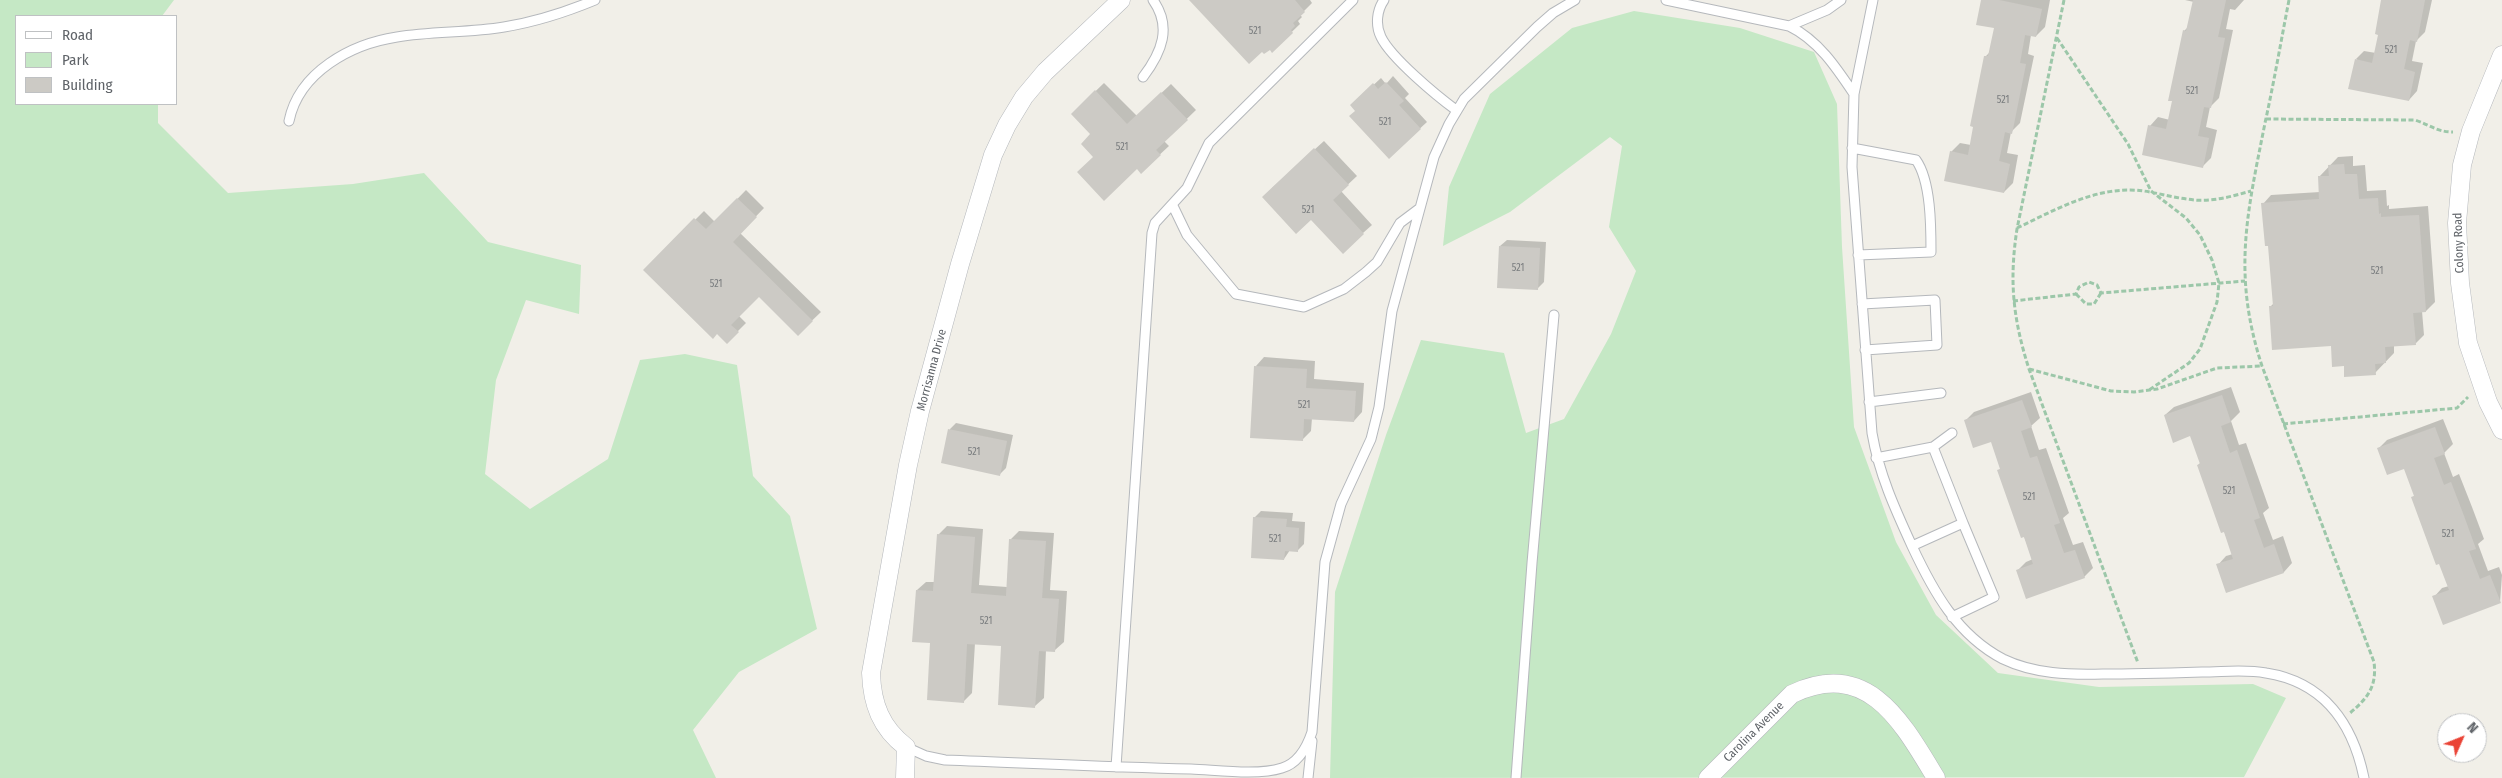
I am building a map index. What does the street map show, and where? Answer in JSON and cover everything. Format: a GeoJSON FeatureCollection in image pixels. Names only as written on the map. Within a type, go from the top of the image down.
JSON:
{"type":"FeatureCollection","features":[{"type":"Feature","properties":{"kind":"street","name":"Morrisanna Drive"},"geometry":{"type":"LineString","coordinates":[[906,747],[886,728],[877,711],[872,692],[872,673],[908,465],[960,264],[992,155],[1024,97],[1046,72],[1121,0]]}},
{"type":"Feature","properties":{"kind":"street","name":"Colony Road"},"geometry":{"type":"LineString","coordinates":[[2502,55],[2471,130],[2462,165],[2458,223],[2462,292],[2468,343],[2475,368],[2502,430]]}},
{"type":"Feature","properties":{"kind":"street","name":"Carolina Avenue"},"geometry":{"type":"LineString","coordinates":[[1708,778],[1792,694],[1808,686],[1826,683],[1853,686],[1877,698],[1888,707],[1916,744],[1936,778]]}},
{"type":"Feature","properties":{"kind":"street"},"geometry":{"type":"LineString","coordinates":[[904,778],[906,747]]}},
{"type":"Feature","properties":{"kind":"lane"},"geometry":{"type":"LineString","coordinates":[[289,121],[298,96],[308,80],[322,68],[371,43],[396,37],[502,27],[531,21],[595,0]]}},
{"type":"Feature","properties":{"kind":"lane"},"geometry":{"type":"LineString","coordinates":[[1143,77],[1159,54],[1164,38],[1164,23],[1153,0]]}},
{"type":"Feature","properties":{"kind":"lane"},"geometry":{"type":"LineString","coordinates":[[1116,767],[1152,233],[1156,223],[1187,188],[1209,143],[1353,0]]}},
{"type":"Feature","properties":{"kind":"lane"},"geometry":{"type":"LineString","coordinates":[[1384,0],[1378,14],[1377,26],[1387,47],[1434,93],[1456,110]]}},
{"type":"Feature","properties":{"kind":"lane"},"geometry":{"type":"LineString","coordinates":[[1308,778],[1325,562],[1341,504],[1371,439],[1379,407],[1392,311],[1434,157],[1456,110],[1483,80],[1553,13],[1575,0]]}},
{"type":"Feature","properties":{"kind":"lane"},"geometry":{"type":"LineString","coordinates":[[1666,0],[1789,26],[1804,33],[1822,51],[1854,94]]}},
{"type":"Feature","properties":{"kind":"lane"},"geometry":{"type":"LineString","coordinates":[[1789,26],[1827,10],[1841,0]]}},
{"type":"Feature","properties":{"kind":"lane"},"geometry":{"type":"LineString","coordinates":[[1873,0],[1854,94],[1852,148],[1865,350],[1876,458],[1886,489],[1927,578],[1952,617],[1982,646],[2004,659],[2028,668],[2081,675],[2268,673],[2290,679],[2310,689],[2328,703],[2343,719],[2359,752],[2364,778]]}},
{"type":"Feature","properties":{"kind":"lane"},"geometry":{"type":"LineString","coordinates":[[1852,148],[1916,160],[1921,167],[1931,235],[1931,252],[1858,255]]}},
{"type":"Feature","properties":{"kind":"lane"},"geometry":{"type":"LineString","coordinates":[[1172,206],[1186,236],[1236,294],[1304,307],[1344,289],[1366,272],[1377,262],[1400,223],[1420,208]]}},
{"type":"Feature","properties":{"kind":"lane"},"geometry":{"type":"LineString","coordinates":[[1862,304],[1935,300],[1937,345],[1865,350]]}},
{"type":"Feature","properties":{"kind":"lane"},"geometry":{"type":"LineString","coordinates":[[1516,778],[1532,563],[1554,315]]}},
{"type":"Feature","properties":{"kind":"lane"},"geometry":{"type":"LineString","coordinates":[[1870,402],[1941,393]]}},
{"type":"Feature","properties":{"kind":"lane"},"geometry":{"type":"LineString","coordinates":[[1876,458],[1932,447],[1952,434]]}},
{"type":"Feature","properties":{"kind":"lane"},"geometry":{"type":"LineString","coordinates":[[1932,447],[1994,597],[1952,617]]}},
{"type":"Feature","properties":{"kind":"lane"},"geometry":{"type":"LineString","coordinates":[[1912,546],[1963,523]]}},
{"type":"Feature","properties":{"kind":"lane"},"geometry":{"type":"LineString","coordinates":[[906,747],[926,756],[945,760],[1254,770],[1280,769],[1297,759],[1306,748],[1312,732]]}},
{"type":"Feature","properties":{"kind":"path"},"geometry":{"type":"LineString","coordinates":[[2064,0],[2017,229],[2012,261],[2012,301],[2018,336],[2029,369],[2142,674]]}},
{"type":"Feature","properties":{"kind":"path"},"geometry":{"type":"LineString","coordinates":[[2289,0],[2246,225],[2245,281],[2250,322],[2262,366],[2374,662],[2375,675],[2372,688],[2366,700],[2343,719]]}},
{"type":"Feature","properties":{"kind":"path"},"geometry":{"type":"LineString","coordinates":[[2057,38],[2128,144],[2150,191],[2186,218],[2200,235],[2212,260],[2219,283],[2217,302],[2200,349],[2189,363],[2150,390]]}},
{"type":"Feature","properties":{"kind":"path"},"geometry":{"type":"LineString","coordinates":[[2266,119],[2416,120],[2442,132],[2471,130]]}},
{"type":"Feature","properties":{"kind":"path"},"geometry":{"type":"LineString","coordinates":[[2017,229],[2081,198],[2105,192],[2150,191],[2187,200],[2209,200],[2252,191]]}},
{"type":"Feature","properties":{"kind":"path"},"geometry":{"type":"LineString","coordinates":[[2101,292],[2245,281]]}},
{"type":"Feature","properties":{"kind":"path"},"geometry":{"type":"LineString","coordinates":[[2076,294],[2079,288],[2089,282],[2097,285],[2101,292]]}},
{"type":"Feature","properties":{"kind":"path"},"geometry":{"type":"LineString","coordinates":[[2076,294],[2086,304],[2094,304],[2101,292]]}},
{"type":"Feature","properties":{"kind":"path"},"geometry":{"type":"LineString","coordinates":[[2012,301],[2076,294]]}},
{"type":"Feature","properties":{"kind":"path"},"geometry":{"type":"LineString","coordinates":[[2029,369],[2112,391],[2134,392],[2150,390],[2217,368],[2262,366]]}},
{"type":"Feature","properties":{"kind":"path"},"geometry":{"type":"LineString","coordinates":[[2283,424],[2457,408],[2468,397],[2475,368]]}},
{"type":"Feature","properties":{"kind":"green space"},"geometry":{"type":"Polygon","coordinates":[[[0,0],[174,0],[163,15],[15,15],[15,105],[158,105],[158,123],[228,193],[353,184],[424,173],[488,242],[581,265],[579,314],[526,300],[496,380],[485,474],[530,509],[608,459],[640,360],[685,354],[737,365],[753,476],[790,516],[817,629],[739,672],[693,730],[716,778],[0,778],[0,0]]]}},
{"type":"Feature","properties":{"kind":"green space"},"geometry":{"type":"Polygon","coordinates":[[[1634,11],[1740,28],[1814,52],[1837,104],[1842,247],[1854,427],[1896,542],[1936,615],[1998,673],[2099,687],[2253,684],[2286,698],[2244,777],[1330,778],[1335,592],[1386,435],[1421,340],[1504,353],[1526,433],[1564,419],[1611,334],[1636,271],[1609,227],[1622,146],[1610,137],[1510,212],[1443,246],[1449,187],[1490,94],[1572,28],[1634,11]]]}},
{"type":"Feature","properties":{"kind":"building"},"geometry":{"type":"Polygon","coordinates":[[[1189,0],[1295,0],[1305,12],[1293,23],[1295,26],[1291,30],[1293,33],[1272,53],[1270,50],[1264,54],[1262,52],[1249,64],[1189,0]]]}},
{"type":"Feature","properties":{"kind":"building"},"geometry":{"type":"Polygon","coordinates":[[[1981,0],[1999,0],[2042,9],[2036,37],[2025,35],[2020,63],[2026,64],[2012,134],[2005,132],[1999,161],[2010,164],[2004,193],[1944,181],[1950,151],[1968,155],[1973,127],[1970,126],[1984,56],[1988,56],[1994,28],[1976,25],[1981,0]]]}},
{"type":"Feature","properties":{"kind":"building"},"geometry":{"type":"Polygon","coordinates":[[[2193,0],[2226,0],[2218,37],[2225,38],[2211,108],[2204,107],[2198,136],[2209,138],[2203,168],[2142,155],[2148,125],[2166,129],[2172,101],[2168,101],[2183,30],[2186,31],[2193,0]]]}},
{"type":"Feature","properties":{"kind":"building"},"geometry":{"type":"Polygon","coordinates":[[[2381,0],[2425,0],[2417,42],[2410,40],[2404,69],[2415,72],[2409,101],[2348,89],[2355,59],[2372,63],[2378,35],[2375,34],[2381,0]]]}},
{"type":"Feature","properties":{"kind":"building"},"geometry":{"type":"Polygon","coordinates":[[[1386,82],[1404,101],[1399,105],[1421,129],[1389,159],[1349,116],[1355,111],[1350,105],[1373,83],[1378,89],[1386,82]]]}},
{"type":"Feature","properties":{"kind":"building"},"geometry":{"type":"Polygon","coordinates":[[[1095,90],[1127,124],[1161,92],[1188,120],[1156,150],[1161,155],[1141,174],[1137,169],[1104,201],[1077,172],[1093,157],[1081,144],[1090,134],[1071,114],[1095,90]]]}},
{"type":"Feature","properties":{"kind":"building"},"geometry":{"type":"Polygon","coordinates":[[[1314,148],[1349,185],[1333,200],[1364,234],[1343,254],[1311,220],[1296,234],[1262,197],[1314,148]]]}},
{"type":"Feature","properties":{"kind":"building"},"geometry":{"type":"Polygon","coordinates":[[[2344,164],[2345,174],[2357,174],[2359,199],[2378,198],[2379,214],[2381,213],[2381,217],[2419,215],[2426,312],[2413,313],[2416,345],[2385,347],[2386,363],[2375,364],[2376,375],[2344,377],[2344,366],[2332,367],[2331,346],[2272,350],[2269,306],[2273,306],[2268,246],[2265,246],[2261,203],[2319,199],[2318,176],[2329,176],[2328,165],[2344,164]]]}},
{"type":"Feature","properties":{"kind":"building"},"geometry":{"type":"Polygon","coordinates":[[[737,198],[757,217],[733,242],[813,321],[798,336],[759,297],[731,325],[739,332],[727,344],[717,334],[713,339],[643,270],[694,218],[706,229],[737,198]]]}},
{"type":"Feature","properties":{"kind":"building"},"geometry":{"type":"Polygon","coordinates":[[[1499,246],[1540,248],[1538,290],[1497,288],[1499,246]]]}},
{"type":"Feature","properties":{"kind":"building"},"geometry":{"type":"Polygon","coordinates":[[[1254,366],[1307,369],[1306,388],[1356,391],[1354,422],[1304,419],[1303,441],[1250,438],[1254,366]]]}},
{"type":"Feature","properties":{"kind":"building"},"geometry":{"type":"Polygon","coordinates":[[[2222,395],[2231,422],[2221,426],[2230,453],[2237,450],[2260,518],[2254,520],[2264,548],[2274,544],[2284,573],[2226,593],[2216,564],[2233,559],[2224,532],[2221,533],[2197,465],[2200,464],[2190,436],[2173,443],[2164,415],[2222,395]]]}},
{"type":"Feature","properties":{"kind":"building"},"geometry":{"type":"Polygon","coordinates":[[[2022,400],[2032,427],[2021,431],[2030,458],[2037,456],[2060,523],[2054,525],[2064,553],[2075,550],[2085,578],[2026,599],[2016,570],[2033,564],[2024,537],[2021,538],[1997,470],[2000,469],[1991,442],[1973,448],[1964,420],[2022,400]]]}},
{"type":"Feature","properties":{"kind":"building"},"geometry":{"type":"Polygon","coordinates":[[[2435,427],[2445,454],[2434,458],[2444,485],[2451,482],[2476,549],[2469,551],[2480,579],[2490,575],[2501,603],[2443,625],[2432,596],[2449,590],[2439,564],[2436,565],[2411,497],[2414,496],[2404,469],[2387,475],[2377,448],[2435,427]]]}},
{"type":"Feature","properties":{"kind":"building"},"geometry":{"type":"Polygon","coordinates":[[[948,429],[1007,441],[1000,476],[941,463],[948,429]]]}},
{"type":"Feature","properties":{"kind":"building"},"geometry":{"type":"Polygon","coordinates":[[[1253,517],[1287,519],[1286,527],[1299,528],[1298,552],[1285,551],[1284,560],[1251,558],[1253,517]]]}},
{"type":"Feature","properties":{"kind":"building"},"geometry":{"type":"Polygon","coordinates":[[[937,534],[975,537],[971,593],[1006,596],[1009,539],[1046,541],[1042,598],[1059,599],[1055,652],[1039,651],[1035,708],[998,705],[1001,646],[967,644],[964,703],[927,700],[930,643],[912,642],[916,590],[933,591],[937,534]]]}}]}
